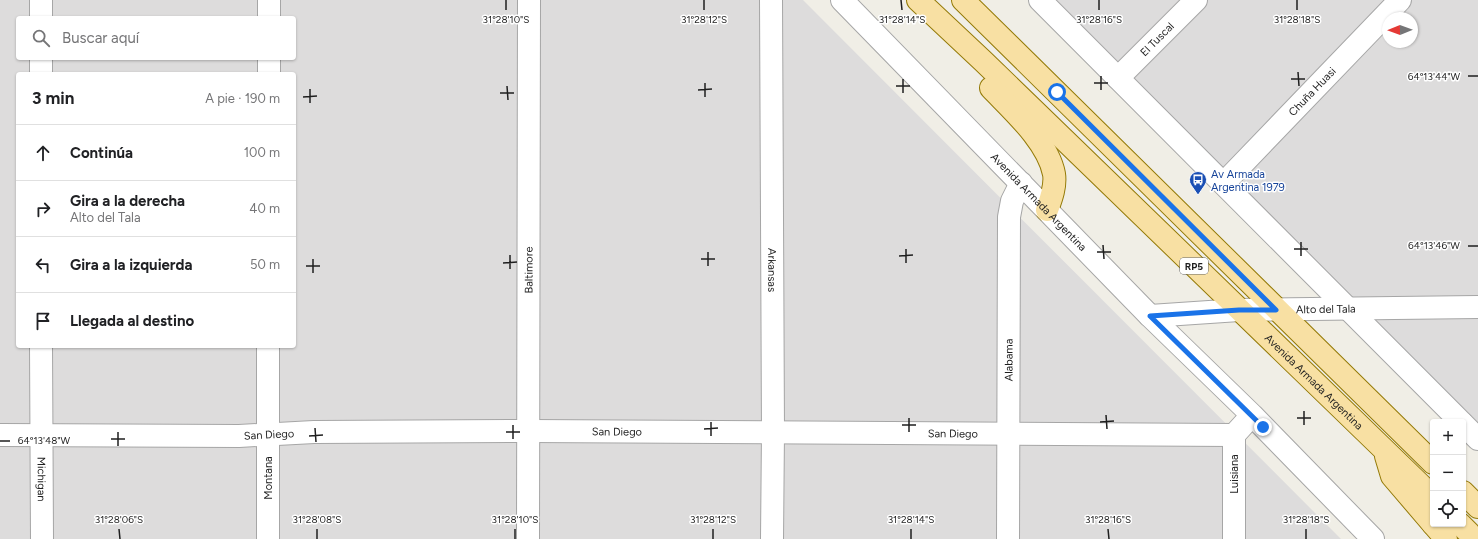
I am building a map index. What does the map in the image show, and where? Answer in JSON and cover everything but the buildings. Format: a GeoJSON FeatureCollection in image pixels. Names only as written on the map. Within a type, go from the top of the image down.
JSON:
{"type":"FeatureCollection","features":[{"type":"Feature","properties":{"kind":"main road","name":"Avenida Armada Argentina"},"geometry":{"type":"LineString","coordinates":[[918,0],[1430,494]]}},
{"type":"Feature","properties":{"kind":"main road","name":"RP5"},"geometry":{"type":"LineString","coordinates":[[963,0],[1430,460]]}},
{"type":"Feature","properties":{"kind":"main road"},"geometry":{"type":"LineString","coordinates":[[955,35],[967,62],[1028,128],[1047,156],[1054,174],[1054,188],[1047,210]]}},
{"type":"Feature","properties":{"kind":"main road"},"geometry":{"type":"LineString","coordinates":[[1383,447],[1392,476],[1430,520]]}},
{"type":"Feature","properties":{"kind":"main road"},"geometry":{"type":"LineString","coordinates":[[1466,495],[1478,507]]}},
{"type":"Feature","properties":{"kind":"main road"},"geometry":{"type":"LineString","coordinates":[[1436,527],[1446,539]]}},
{"type":"Feature","properties":{"kind":"main road"},"geometry":{"type":"LineString","coordinates":[[1463,527],[1475,539]]}},
{"type":"Feature","properties":{"kind":"street"},"geometry":{"type":"LineString","coordinates":[[41,0],[41,16]]}},
{"type":"Feature","properties":{"kind":"street"},"geometry":{"type":"LineString","coordinates":[[269,0],[269,16]]}},
{"type":"Feature","properties":{"kind":"street","name":"Baltimore"},"geometry":{"type":"LineString","coordinates":[[528,539],[530,431],[529,0]]}},
{"type":"Feature","properties":{"kind":"street","name":"Arkansas"},"geometry":{"type":"LineString","coordinates":[[770,0],[773,432],[772,539]]}},
{"type":"Feature","properties":{"kind":"street","name":"Avenida Armada Argentina"},"geometry":{"type":"LineString","coordinates":[[842,0],[1150,316],[1252,415],[1373,539]]}},
{"type":"Feature","properties":{"kind":"street"},"geometry":{"type":"LineString","coordinates":[[1040,0],[1458,419]]}},
{"type":"Feature","properties":{"kind":"street","name":"El Tuscal"},"geometry":{"type":"LineString","coordinates":[[1118,78],[1196,0]]}},
{"type":"Feature","properties":{"kind":"street","name":"Chuña Huasi"},"geometry":{"type":"LineString","coordinates":[[1224,183],[1400,0]]}},
{"type":"Feature","properties":{"kind":"street"},"geometry":{"type":"LineString","coordinates":[[41,60],[41,72]]}},
{"type":"Feature","properties":{"kind":"street"},"geometry":{"type":"LineString","coordinates":[[269,60],[269,72]]}},
{"type":"Feature","properties":{"kind":"street","name":"Alabama"},"geometry":{"type":"LineString","coordinates":[[1008,539],[1009,217],[1012,201],[1021,183]]}},
{"type":"Feature","properties":{"kind":"street","name":"Alto del Tala"},"geometry":{"type":"LineString","coordinates":[[1150,316],[1239,310],[1478,307]]}},
{"type":"Feature","properties":{"kind":"street","name":"Michigan"},"geometry":{"type":"LineString","coordinates":[[41,348],[42,539]]}},
{"type":"Feature","properties":{"kind":"street","name":"Montana"},"geometry":{"type":"LineString","coordinates":[[268,348],[268,539]]}},
{"type":"Feature","properties":{"kind":"street"},"geometry":{"type":"LineString","coordinates":[[1234,435],[1252,415]]}},
{"type":"Feature","properties":{"kind":"street"},"geometry":{"type":"LineString","coordinates":[[1466,427],[1478,439]]}},
{"type":"Feature","properties":{"kind":"street","name":"San Diego"},"geometry":{"type":"LineString","coordinates":[[0,435],[41,436],[268,434],[314,432],[530,431],[1234,435]]}},
{"type":"Feature","properties":{"kind":"street","name":"Luisiana"},"geometry":{"type":"LineString","coordinates":[[1234,435],[1234,539]]}},
{"type":"Feature","properties":{"kind":"shaded area"},"geometry":{"type":"Polygon","coordinates":[[[0,0],[803,0],[1341,539],[0,539],[0,0]]]}},
{"type":"Feature","properties":{"kind":"shaded area"},"geometry":{"type":"Polygon","coordinates":[[[1044,0],[1478,0],[1478,425],[1044,0]]]}},
{"type":"Feature","properties":{"kind":"place","name":"Av Armada Argentina 1979"},"geometry":{"type":"Point","coordinates":[1198,195]}},
{"type":"Feature","properties":{"kind":"route"},"geometry":{"type":"LineString","coordinates":[[1057,92],[1276,310],[1239,310],[1150,316],[1263,427]]}}]}
